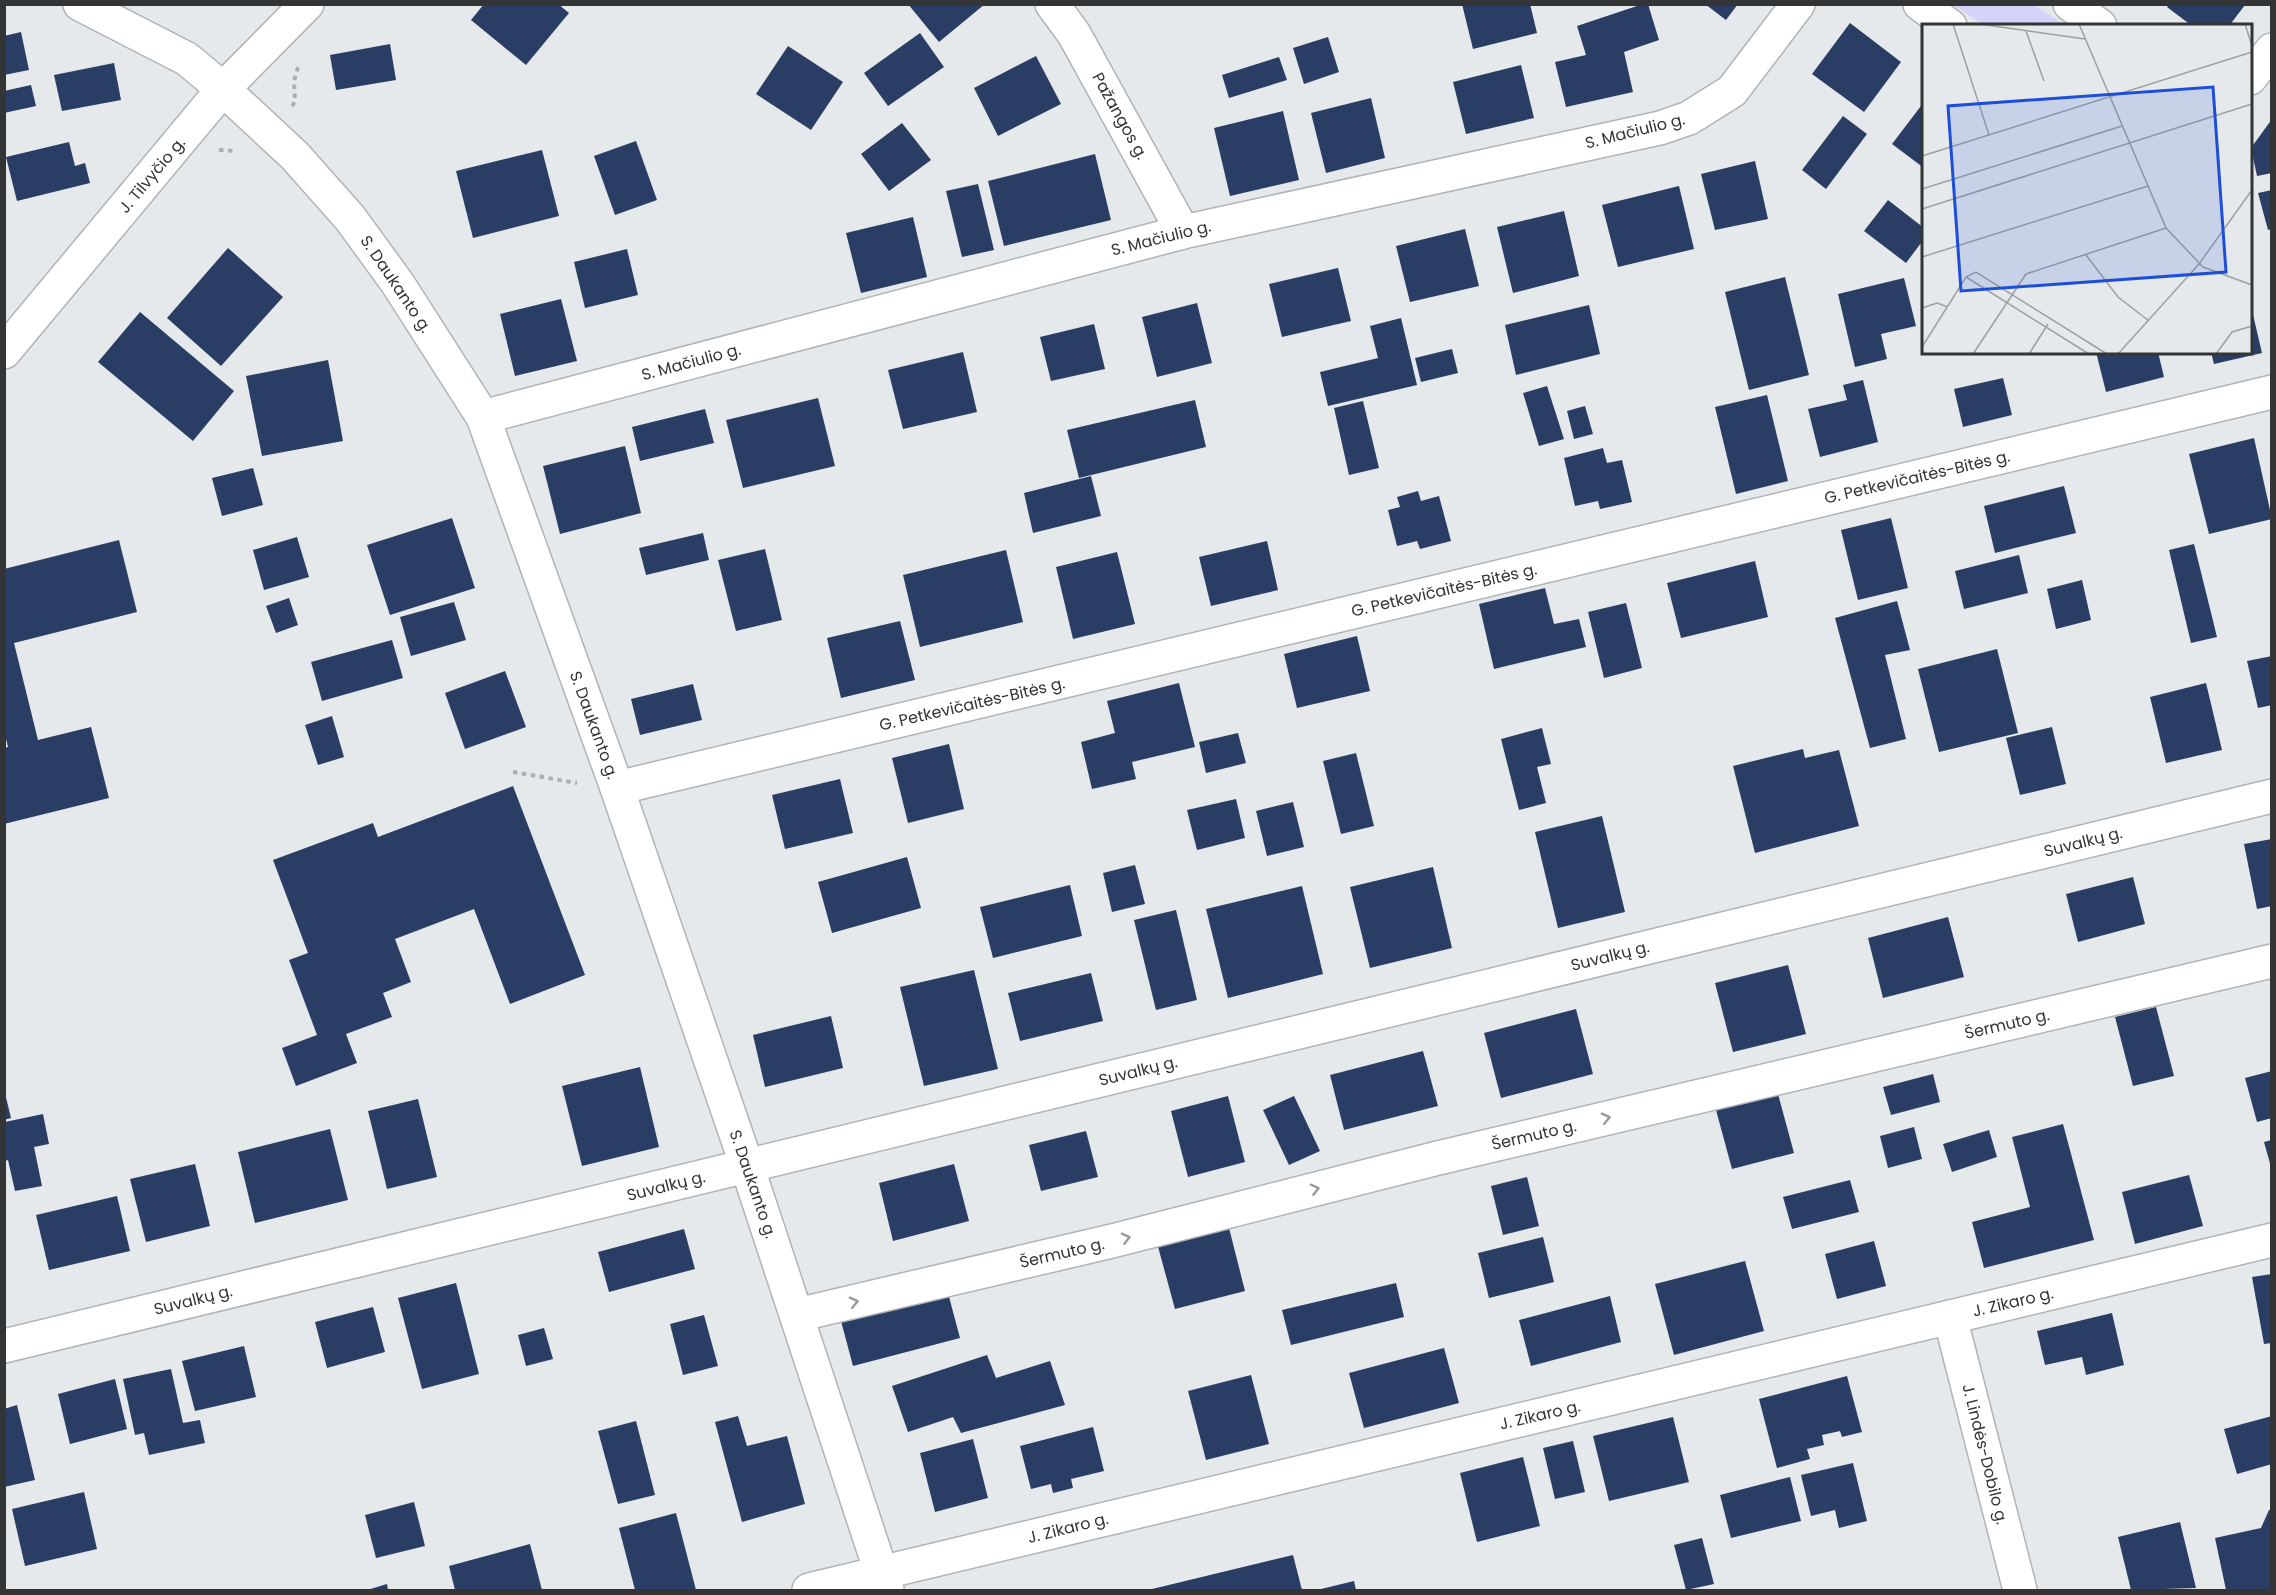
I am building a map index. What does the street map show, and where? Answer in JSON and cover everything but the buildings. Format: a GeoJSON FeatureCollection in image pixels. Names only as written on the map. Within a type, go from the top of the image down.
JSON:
{"type":"FeatureCollection","features":[{"type":"Feature","properties":{"kind":"street","name":"S. Daukanto g."},"geometry":{"type":"LineString","coordinates":[[80,4],[187,59],[224,88],[295,156],[350,218],[399,284],[483,417],[617,788],[747,1166],[884,1582]]}},
{"type":"Feature","properties":{"kind":"street","name":"J. Tilvyčio g."},"geometry":{"type":"LineString","coordinates":[[4,352],[224,88],[307,4]]}},
{"type":"Feature","properties":{"kind":"street","name":"Pažangos g."},"geometry":{"type":"LineString","coordinates":[[1052,4],[1074,34],[1183,232]]}},
{"type":"Feature","properties":{"kind":"street","name":"S. Mačiulio g."},"geometry":{"type":"LineString","coordinates":[[483,417],[1183,232],[1660,128],[1711,107],[1732,91],[1798,4]]}},
{"type":"Feature","properties":{"kind":"street"},"geometry":{"type":"LineString","coordinates":[[1920,4],[1947,24]]}},
{"type":"Feature","properties":{"kind":"street"},"geometry":{"type":"LineString","coordinates":[[2070,4],[2097,24]]}},
{"type":"Feature","properties":{"kind":"street"},"geometry":{"type":"LineString","coordinates":[[2252,75],[2271,50]]}},
{"type":"Feature","properties":{"kind":"street","name":"G. Petkevičaitės-Bitės g."},"geometry":{"type":"LineString","coordinates":[[617,788],[2271,392]]}},
{"type":"Feature","properties":{"kind":"street","name":"Suvalkų g."},"geometry":{"type":"LineString","coordinates":[[4,1346],[2271,796]]}},
{"type":"Feature","properties":{"kind":"street","name":"Šermuto g."},"geometry":{"type":"LineString","coordinates":[[797,1315],[1112,1241],[1438,1158],[2271,961]]}},
{"type":"Feature","properties":{"kind":"street","name":"J. Zikaro g."},"geometry":{"type":"LineString","coordinates":[[809,1590],[884,1582],[1950,1317],[2271,1240]]}},
{"type":"Feature","properties":{"kind":"street","name":"J. Lindės-Dobilo g."},"geometry":{"type":"LineString","coordinates":[[1950,1317],[2020,1590]]}},
{"type":"Feature","properties":{"kind":"path"},"geometry":{"type":"LineString","coordinates":[[513,772],[617,788]]}},
{"type":"Feature","properties":{"kind":"shaded area"},"geometry":{"type":"Polygon","coordinates":[[[1954,5],[2034,5],[2063,24],[1982,24],[1954,5]]]}}]}
